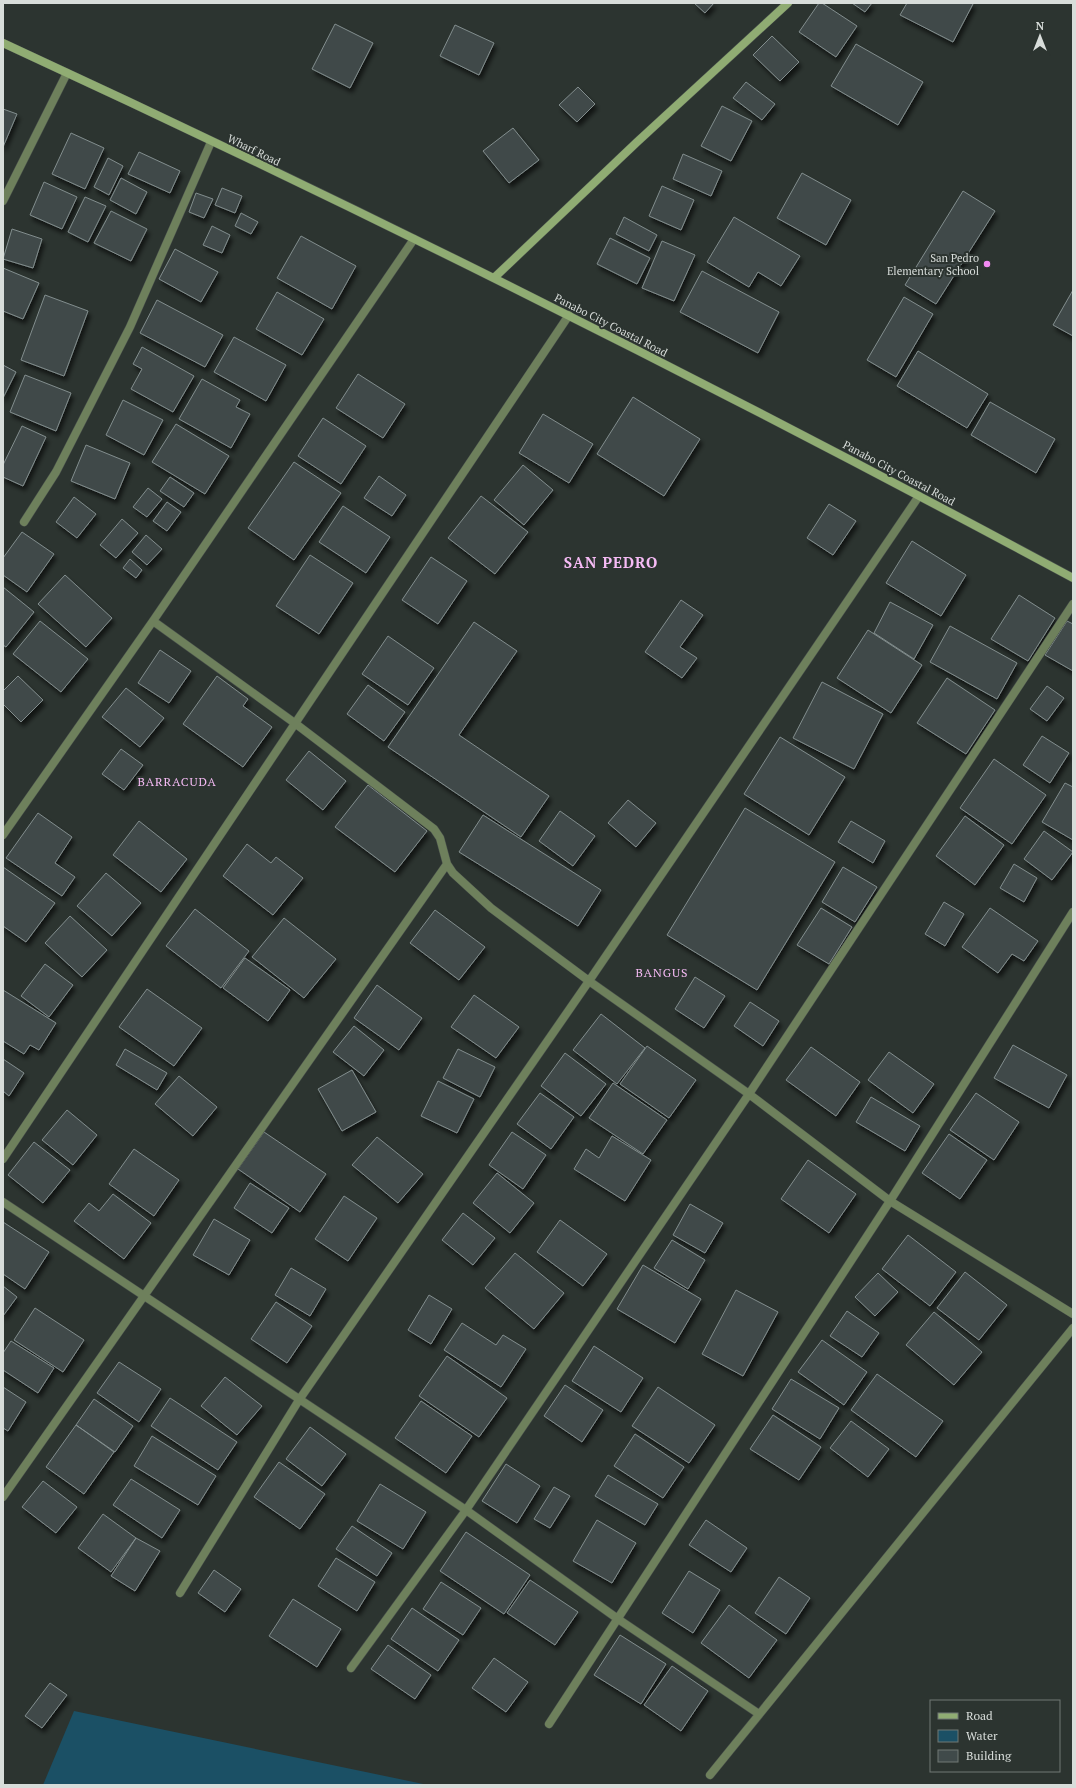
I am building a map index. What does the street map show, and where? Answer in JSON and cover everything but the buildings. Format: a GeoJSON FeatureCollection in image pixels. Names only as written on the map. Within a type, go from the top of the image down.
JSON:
{"type":"FeatureCollection","features":[{"type":"Feature","properties":{"kind":"main road"},"geometry":{"type":"LineString","coordinates":[[495,277],[636,143],[788,3]]}},
{"type":"Feature","properties":{"kind":"main road","name":"Wharf Road"},"geometry":{"type":"LineString","coordinates":[[3,43],[495,277]]}},
{"type":"Feature","properties":{"kind":"main road","name":"Panabo City Coastal Road"},"geometry":{"type":"LineString","coordinates":[[495,277],[920,496],[1073,578]]}},
{"type":"Feature","properties":{"kind":"street"},"geometry":{"type":"LineString","coordinates":[[3,201],[67,73]]}},
{"type":"Feature","properties":{"kind":"street"},"geometry":{"type":"LineString","coordinates":[[24,522],[56,472],[130,328],[211,142]]}},
{"type":"Feature","properties":{"kind":"street"},"geometry":{"type":"LineString","coordinates":[[3,835],[153,621],[414,239]]}},
{"type":"Feature","properties":{"kind":"street"},"geometry":{"type":"LineString","coordinates":[[3,1159],[569,315]]}},
{"type":"Feature","properties":{"kind":"street"},"geometry":{"type":"LineString","coordinates":[[180,1593],[299,1400],[920,496]]}},
{"type":"Feature","properties":{"kind":"street"},"geometry":{"type":"LineString","coordinates":[[351,1668],[466,1510],[749,1094],[1073,604]]}},
{"type":"Feature","properties":{"kind":"street"},"geometry":{"type":"LineString","coordinates":[[153,621],[296,724],[434,829],[440,838],[447,864],[462,883],[491,908],[588,981],[749,1094],[890,1201],[1073,1314]]}},
{"type":"Feature","properties":{"kind":"street"},"geometry":{"type":"LineString","coordinates":[[3,1497],[447,864]]}},
{"type":"Feature","properties":{"kind":"street"},"geometry":{"type":"LineString","coordinates":[[549,1724],[890,1201],[1073,912]]}},
{"type":"Feature","properties":{"kind":"street"},"geometry":{"type":"LineString","coordinates":[[3,1202],[466,1510],[618,1619],[759,1714]]}},
{"type":"Feature","properties":{"kind":"street"},"geometry":{"type":"LineString","coordinates":[[710,1775],[1073,1328]]}},
{"type":"Feature","properties":{"kind":"water"},"geometry":{"type":"Polygon","coordinates":[[[74,1711],[428,1785],[43,1785],[74,1711]]]}},
{"type":"Feature","properties":{"kind":"place","name":"San Pedro Elementary School"},"geometry":{"type":"Point","coordinates":[987,264]}},
{"type":"Feature","properties":{"kind":"district","name":"SAN PEDRO"},"geometry":{"type":"Point","coordinates":[611,562]}},
{"type":"Feature","properties":{"kind":"district","name":"BARRACUDA"},"geometry":{"type":"Point","coordinates":[177,781]}},
{"type":"Feature","properties":{"kind":"district","name":"BANGUS"},"geometry":{"type":"Point","coordinates":[662,972]}}]}
